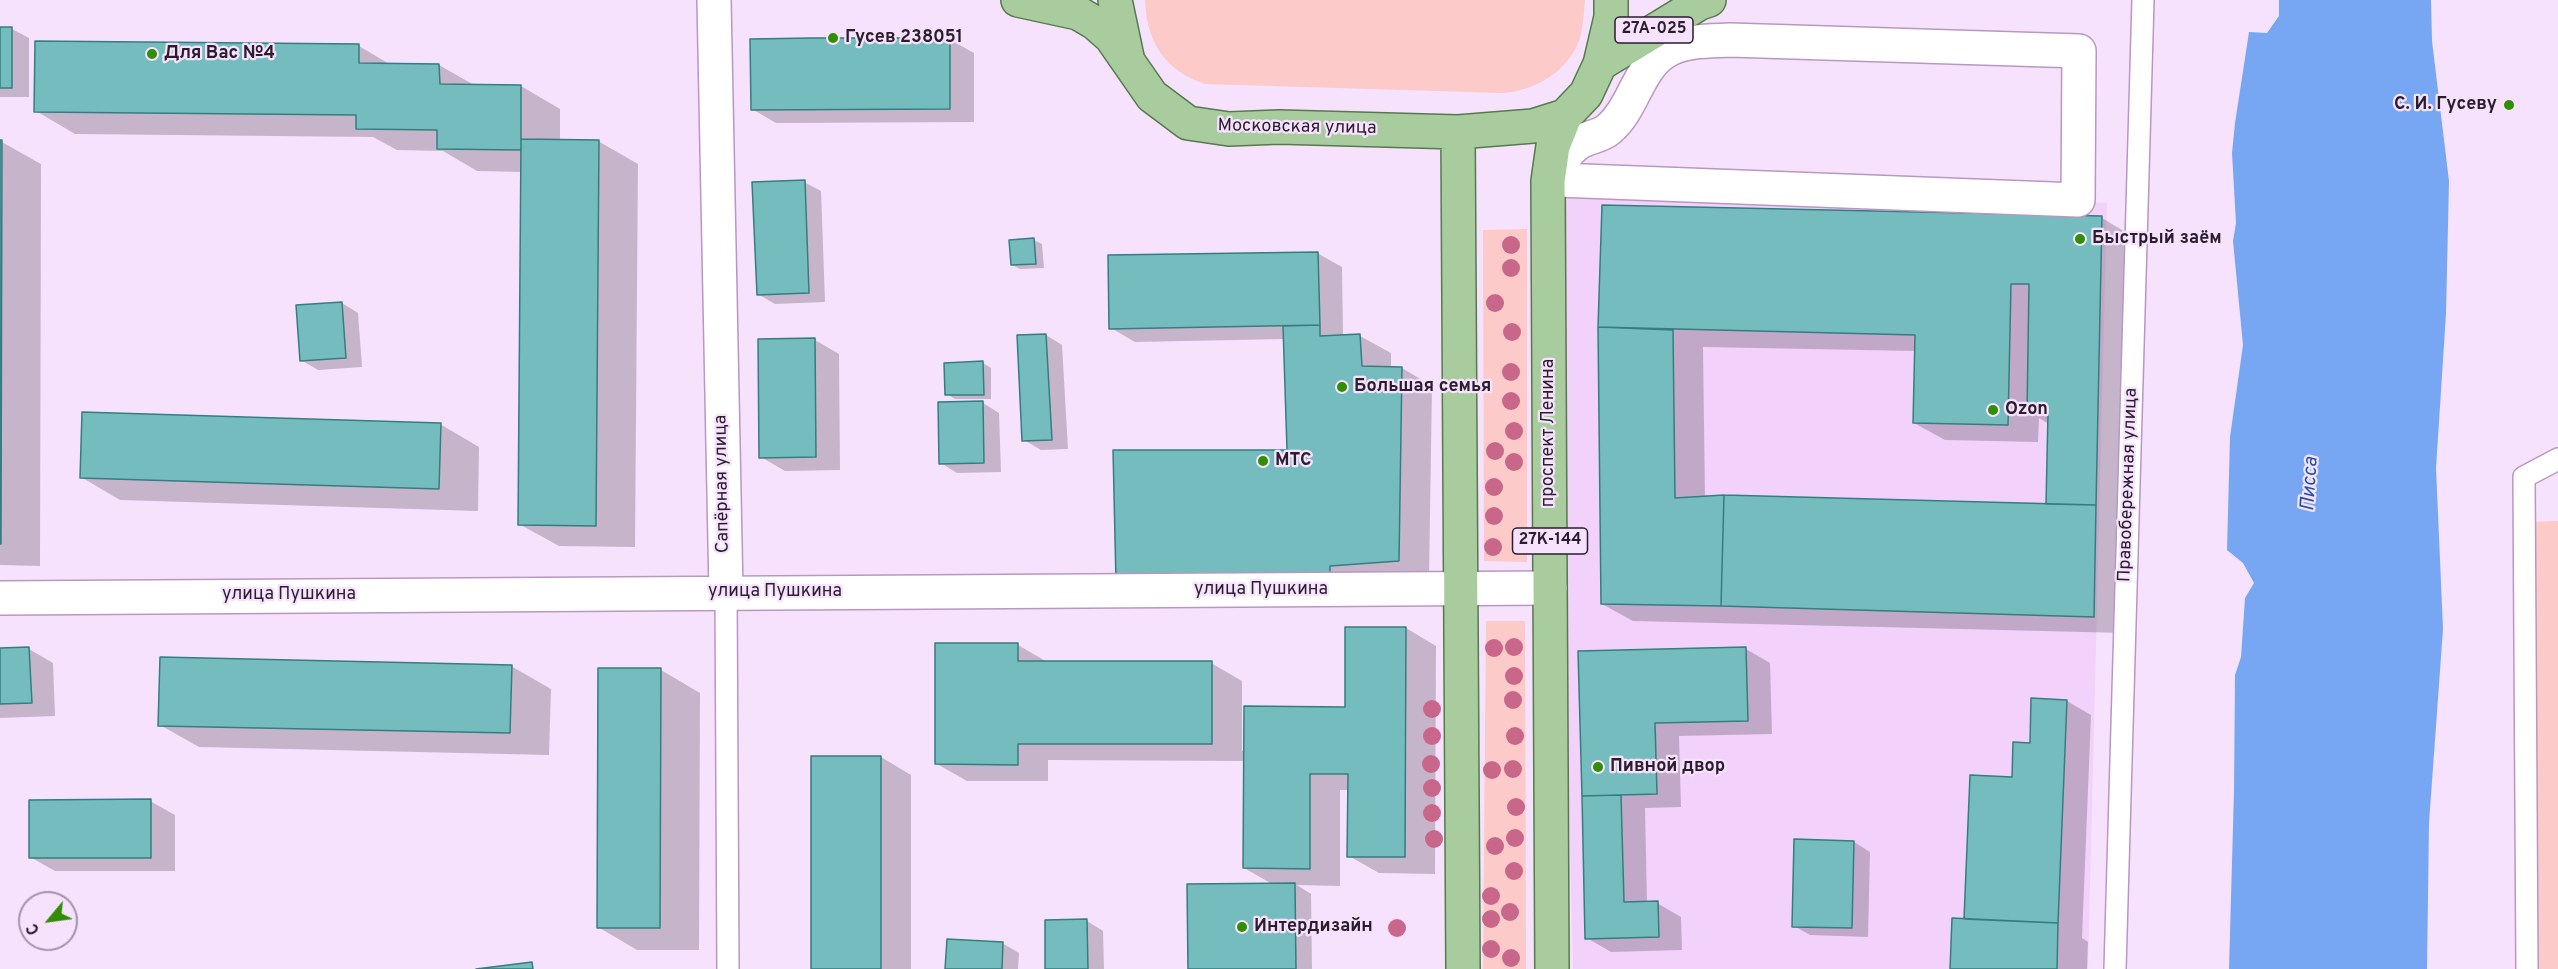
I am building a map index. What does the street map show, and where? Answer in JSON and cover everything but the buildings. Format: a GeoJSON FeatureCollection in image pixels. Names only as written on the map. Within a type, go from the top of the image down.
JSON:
{"type":"FeatureCollection","features":[{"type":"Feature","properties":{"kind":"main road","name":"Московская улица"},"geometry":{"type":"LineString","coordinates":[[1018,0],[1078,13],[1095,23],[1111,37],[1152,96],[1188,123],[1229,129],[1279,127],[1458,132],[1533,126],[1565,116]]}},
{"type":"Feature","properties":{"kind":"main road","name":"Московская улица"},"geometry":{"type":"LineString","coordinates":[[1115,0],[1128,61]]}},
{"type":"Feature","properties":{"kind":"main road"},"geometry":{"type":"LineString","coordinates":[[1565,116],[1586,94],[1600,64],[1611,17],[1611,0]]}},
{"type":"Feature","properties":{"kind":"main road","name":"27А-025"},"geometry":{"type":"LineString","coordinates":[[1600,64],[1700,3],[1709,0]]}},
{"type":"Feature","properties":{"kind":"main road","name":"проспект Ленина"},"geometry":{"type":"LineString","coordinates":[[1552,969],[1548,182],[1552,146],[1565,116]]}},
{"type":"Feature","properties":{"kind":"main road"},"geometry":{"type":"LineString","coordinates":[[1458,132],[1463,969]]}},
{"type":"Feature","properties":{"kind":"street","name":"Сапёрная улица"},"geometry":{"type":"LineString","coordinates":[[714,0],[726,592]]}},
{"type":"Feature","properties":{"kind":"street"},"geometry":{"type":"LineString","coordinates":[[1794,41],[2079,51],[2078,200],[1558,180],[1558,169],[1579,143],[1608,130],[1621,115],[1652,63],[1670,49],[1698,42],[1794,41]]}},
{"type":"Feature","properties":{"kind":"street","name":"улица Пушкина"},"geometry":{"type":"LineString","coordinates":[[0,598],[1550,588]]}},
{"type":"Feature","properties":{"kind":"lane","name":"Правобережная улица"},"geometry":{"type":"LineString","coordinates":[[2115,969],[2143,0]]}},
{"type":"Feature","properties":{"kind":"lane"},"geometry":{"type":"LineString","coordinates":[[2528,969],[2524,477],[2558,459]]}},
{"type":"Feature","properties":{"kind":"lane","name":"Сапёрная улица"},"geometry":{"type":"LineString","coordinates":[[726,592],[728,969]]}},
{"type":"Feature","properties":{"kind":"shaded area"},"geometry":{"type":"Polygon","coordinates":[[[1145,0],[1585,0],[1580,38],[1568,60],[1549,77],[1538,83],[1527,88],[1502,93],[1205,84],[1179,71],[1160,52],[1149,29],[1145,0]]]}},
{"type":"Feature","properties":{"kind":"shaded area"},"geometry":{"type":"Polygon","coordinates":[[[1554,186],[2107,203],[2088,969],[1573,969],[1554,186]]]}},
{"type":"Feature","properties":{"kind":"shaded area"},"geometry":{"type":"Polygon","coordinates":[[[1527,229],[1527,562],[1484,561],[1483,230],[1527,229]]]}},
{"type":"Feature","properties":{"kind":"shaded area"},"geometry":{"type":"Polygon","coordinates":[[[2558,521],[2558,969],[2535,969],[2531,522],[2558,521]]]}},
{"type":"Feature","properties":{"kind":"shaded area"},"geometry":{"type":"Polygon","coordinates":[[[1486,621],[1525,621],[1526,969],[1483,969],[1486,621]]]}},
{"type":"Feature","properties":{"kind":"water","name":"Писса"},"geometry":{"type":"Polygon","coordinates":[[[2279,0],[2431,0],[2432,41],[2449,181],[2446,314],[2436,468],[2443,629],[2429,823],[2427,969],[2229,969],[2235,675],[2241,657],[2245,598],[2254,583],[2243,563],[2227,550],[2230,437],[2243,345],[2233,241],[2236,223],[2232,153],[2249,32],[2267,33],[2279,16],[2279,0]]]}},
{"type":"Feature","properties":{"kind":"place","name":"Гусев 238051"},"geometry":{"type":"Point","coordinates":[833,38]}},
{"type":"Feature","properties":{"kind":"place","name":"Для Вас №4"},"geometry":{"type":"Point","coordinates":[152,54]}},
{"type":"Feature","properties":{"kind":"place","name":"С. И. Гусеву"},"geometry":{"type":"Point","coordinates":[2509,105]}},
{"type":"Feature","properties":{"kind":"place","name":"Быстрый заём"},"geometry":{"type":"Point","coordinates":[2080,239]}},
{"type":"Feature","properties":{"kind":"place","name":"Большая семья"},"geometry":{"type":"Point","coordinates":[1342,387]}},
{"type":"Feature","properties":{"kind":"place","name":"Ozon"},"geometry":{"type":"Point","coordinates":[1993,410]}},
{"type":"Feature","properties":{"kind":"place","name":"МТС"},"geometry":{"type":"Point","coordinates":[1263,461]}},
{"type":"Feature","properties":{"kind":"place","name":"Пивной двор"},"geometry":{"type":"Point","coordinates":[1598,767]}},
{"type":"Feature","properties":{"kind":"place","name":"Интердизайн"},"geometry":{"type":"Point","coordinates":[1242,927]}}]}
